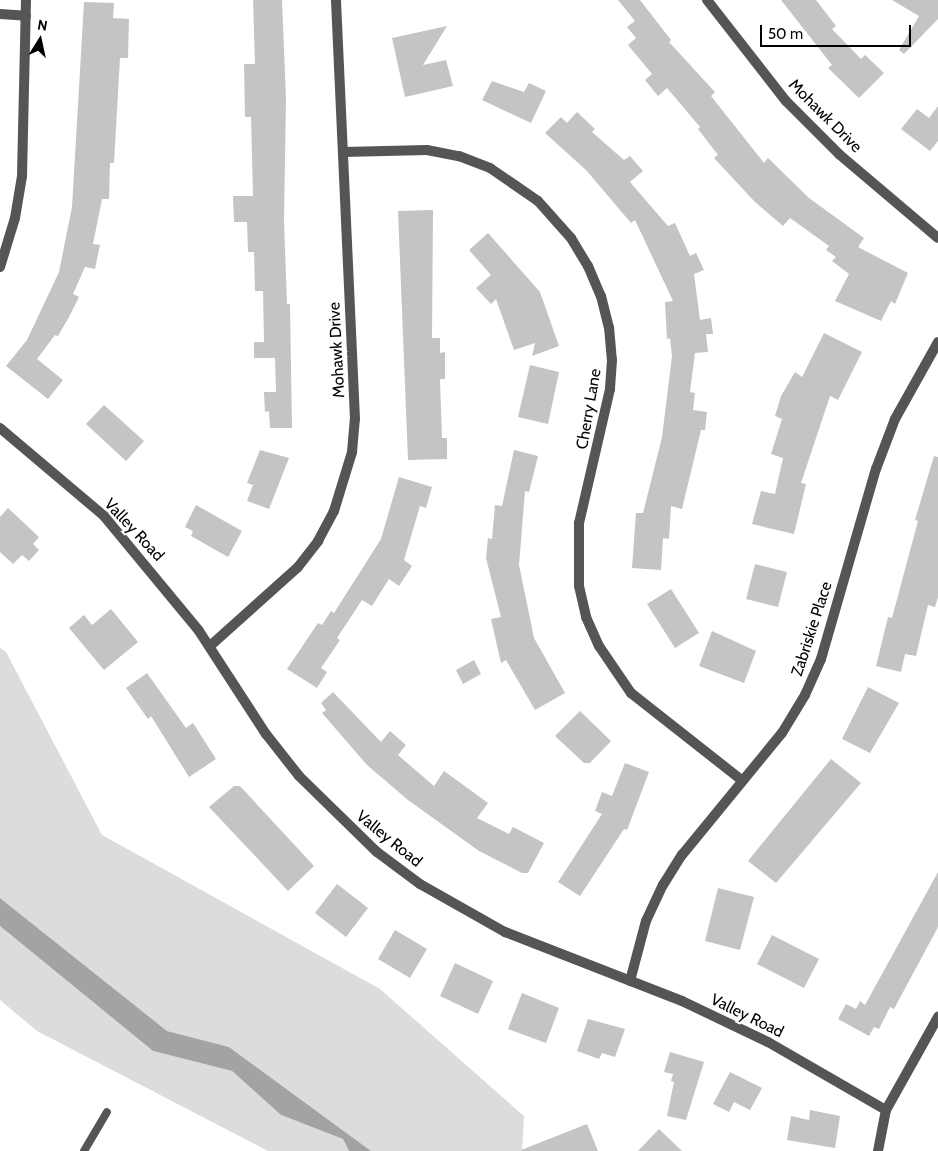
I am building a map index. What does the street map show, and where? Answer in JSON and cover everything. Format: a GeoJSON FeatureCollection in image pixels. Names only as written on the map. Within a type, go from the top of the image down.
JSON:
{"type":"FeatureCollection","features":[{"type":"Feature","properties":{"kind":"street"},"geometry":{"type":"LineString","coordinates":[[0,268],[15,218],[22,176],[26,0]]}},
{"type":"Feature","properties":{"kind":"street","name":"Mohawk Drive"},"geometry":{"type":"LineString","coordinates":[[210,646],[298,567],[334,512],[345,480],[355,419],[336,0]]}},
{"type":"Feature","properties":{"kind":"street","name":"Mohawk Drive"},"geometry":{"type":"LineString","coordinates":[[707,0],[786,101],[840,155],[938,238]]}},
{"type":"Feature","properties":{"kind":"street"},"geometry":{"type":"LineString","coordinates":[[0,14],[26,16]]}},
{"type":"Feature","properties":{"kind":"street","name":"Cherry Lane"},"geometry":{"type":"LineString","coordinates":[[343,152],[427,150],[460,156],[490,168],[515,183],[538,201],[571,238],[601,296],[609,327],[612,360],[608,398],[579,523],[578,570],[586,617],[599,646],[631,693],[743,781]]}},
{"type":"Feature","properties":{"kind":"street","name":"Zabriskie Place"},"geometry":{"type":"LineString","coordinates":[[630,981],[646,921],[663,885],[682,855],[782,733],[805,695],[821,659],[876,469],[895,419],[938,342]]}},
{"type":"Feature","properties":{"kind":"street","name":"Valley Road"},"geometry":{"type":"LineString","coordinates":[[0,428],[104,516],[154,572],[210,646],[266,734],[299,776],[377,852],[420,884],[505,932],[630,981],[768,1042],[886,1110]]}},
{"type":"Feature","properties":{"kind":"street"},"geometry":{"type":"LineString","coordinates":[[878,1151],[886,1110],[938,1017]]}},
{"type":"Feature","properties":{"kind":"lane"},"geometry":{"type":"LineString","coordinates":[[84,1151],[107,1112]]}},
{"type":"Feature","properties":{"kind":"shaded area"},"geometry":{"type":"Polygon","coordinates":[[[0,648],[6,652],[102,835],[380,989],[524,1116],[522,1151],[371,1151],[229,1047],[167,1031],[0,898],[0,648]]]}},
{"type":"Feature","properties":{"kind":"shaded area"},"geometry":{"type":"Polygon","coordinates":[[[0,898],[167,1031],[229,1047],[371,1151],[349,1151],[343,1139],[281,1115],[232,1071],[153,1051],[0,926],[0,898]]]}},
{"type":"Feature","properties":{"kind":"shaded area"},"geometry":{"type":"Polygon","coordinates":[[[0,926],[153,1051],[232,1071],[281,1115],[343,1139],[349,1151],[268,1151],[37,1031],[0,1000],[0,926]]]}},
{"type":"Feature","properties":{"kind":"building"},"geometry":{"type":"Polygon","coordinates":[[[253,0],[282,0],[286,98],[284,221],[287,304],[290,304],[292,428],[270,428],[269,411],[265,412],[264,392],[276,392],[275,358],[254,358],[254,342],[264,342],[263,291],[255,291],[254,252],[248,252],[247,222],[234,222],[233,196],[253,196],[251,117],[245,117],[244,64],[255,64],[253,0]]]}},
{"type":"Feature","properties":{"kind":"building"},"geometry":{"type":"Polygon","coordinates":[[[618,0],[640,0],[671,40],[669,42],[715,92],[711,96],[764,163],[768,158],[809,198],[864,238],[858,247],[908,273],[895,304],[891,301],[881,321],[835,301],[849,274],[832,261],[836,257],[826,250],[829,246],[790,218],[783,226],[755,202],[714,158],[718,155],[698,129],[700,127],[667,88],[658,96],[645,80],[652,74],[628,45],[636,38],[627,27],[635,21],[618,0]]]}},
{"type":"Feature","properties":{"kind":"building"},"geometry":{"type":"Polygon","coordinates":[[[781,0],[816,0],[836,26],[832,29],[861,59],[865,55],[884,73],[859,98],[828,68],[832,65],[781,0]]]}},
{"type":"Feature","properties":{"kind":"building"},"geometry":{"type":"Polygon","coordinates":[[[892,0],[938,0],[938,19],[904,54],[899,50],[919,16],[892,0]]]}},
{"type":"Feature","properties":{"kind":"building"},"geometry":{"type":"Polygon","coordinates":[[[84,2],[114,3],[113,18],[129,19],[128,58],[120,58],[114,163],[110,163],[109,199],[102,199],[93,244],[100,245],[95,269],[85,267],[73,294],[79,297],[69,317],[58,336],[55,335],[37,359],[63,380],[48,399],[6,366],[27,340],[59,272],[72,207],[84,2]]]}},
{"type":"Feature","properties":{"kind":"building"},"geometry":{"type":"Polygon","coordinates":[[[447,26],[423,65],[446,60],[453,86],[405,97],[392,38],[447,26]]]}},
{"type":"Feature","properties":{"kind":"building"},"geometry":{"type":"Polygon","coordinates":[[[492,81],[524,92],[529,83],[546,91],[531,123],[482,100],[492,81]]]}},
{"type":"Feature","properties":{"kind":"building"},"geometry":{"type":"Polygon","coordinates":[[[938,106],[938,141],[930,151],[901,129],[917,109],[929,118],[938,106]]]}},
{"type":"Feature","properties":{"kind":"building"},"geometry":{"type":"Polygon","coordinates":[[[577,112],[595,129],[592,132],[624,160],[630,156],[643,171],[630,182],[668,226],[675,223],[690,256],[696,253],[704,270],[694,274],[700,320],[711,318],[713,334],[706,334],[708,352],[695,353],[690,392],[695,393],[693,410],[707,412],[705,430],[701,430],[682,509],[671,506],[669,539],[663,538],[661,570],[632,568],[636,513],[643,513],[662,437],[672,356],[670,338],[667,339],[665,302],[673,301],[635,220],[631,223],[586,170],[545,133],[561,117],[567,123],[577,112]]]}},
{"type":"Feature","properties":{"kind":"building"},"geometry":{"type":"Polygon","coordinates":[[[433,210],[432,338],[440,338],[440,353],[445,352],[445,379],[440,379],[442,438],[447,438],[447,459],[408,460],[398,211],[433,210]]]}},
{"type":"Feature","properties":{"kind":"building"},"geometry":{"type":"Polygon","coordinates":[[[488,233],[540,292],[559,346],[532,356],[535,343],[514,350],[496,299],[491,304],[476,288],[491,275],[469,250],[488,233]]]}},
{"type":"Feature","properties":{"kind":"building"},"geometry":{"type":"Polygon","coordinates":[[[824,333],[862,352],[838,400],[830,396],[801,483],[806,484],[794,534],[752,524],[761,491],[775,494],[783,458],[771,454],[782,419],[775,416],[781,396],[795,372],[802,377],[824,333]]]}},
{"type":"Feature","properties":{"kind":"building"},"geometry":{"type":"Polygon","coordinates":[[[530,365],[559,372],[548,424],[518,417],[530,365]]]}},
{"type":"Feature","properties":{"kind":"building"},"geometry":{"type":"Polygon","coordinates":[[[104,405],[144,441],[126,461],[86,424],[104,405]]]}},
{"type":"Feature","properties":{"kind":"building"},"geometry":{"type":"Polygon","coordinates":[[[260,450],[289,458],[269,509],[247,501],[253,485],[247,483],[260,450]]]}},
{"type":"Feature","properties":{"kind":"building"},"geometry":{"type":"Polygon","coordinates":[[[514,450],[538,456],[529,492],[525,491],[519,565],[534,638],[565,693],[535,710],[506,660],[501,663],[491,619],[501,617],[486,558],[488,538],[492,539],[495,505],[502,506],[514,450]]]}},
{"type":"Feature","properties":{"kind":"building"},"geometry":{"type":"Polygon","coordinates":[[[934,456],[938,457],[938,597],[935,607],[928,605],[916,656],[905,654],[901,672],[876,666],[888,617],[892,618],[918,521],[915,520],[934,456]]]}},
{"type":"Feature","properties":{"kind":"building"},"geometry":{"type":"Polygon","coordinates":[[[399,477],[432,487],[426,508],[420,506],[404,560],[412,566],[399,586],[389,579],[372,606],[362,600],[337,638],[340,640],[321,668],[327,672],[317,688],[287,669],[318,623],[322,625],[331,611],[334,613],[381,539],[399,477]]]}},
{"type":"Feature","properties":{"kind":"building"},"geometry":{"type":"Polygon","coordinates":[[[196,505],[242,531],[228,557],[191,536],[193,531],[185,527],[196,505]]]}},
{"type":"Feature","properties":{"kind":"building"},"geometry":{"type":"Polygon","coordinates":[[[8,508],[39,537],[33,544],[39,550],[29,561],[22,555],[13,564],[0,552],[0,517],[8,508]]]}},
{"type":"Feature","properties":{"kind":"building"},"geometry":{"type":"Polygon","coordinates":[[[755,564],[787,572],[778,607],[746,599],[755,564]]]}},
{"type":"Feature","properties":{"kind":"building"},"geometry":{"type":"Polygon","coordinates":[[[671,589],[699,633],[675,648],[647,604],[671,589]]]}},
{"type":"Feature","properties":{"kind":"building"},"geometry":{"type":"Polygon","coordinates":[[[111,609],[138,642],[104,670],[69,628],[84,615],[92,625],[111,609]]]}},
{"type":"Feature","properties":{"kind":"building"},"geometry":{"type":"Polygon","coordinates":[[[712,631],[756,651],[744,683],[699,666],[712,631]]]}},
{"type":"Feature","properties":{"kind":"building"},"geometry":{"type":"Polygon","coordinates":[[[474,660],[481,674],[463,684],[456,670],[474,660]]]}},
{"type":"Feature","properties":{"kind":"building"},"geometry":{"type":"Polygon","coordinates":[[[147,673],[186,728],[193,723],[216,759],[189,777],[151,716],[148,719],[126,688],[147,673]]]}},
{"type":"Feature","properties":{"kind":"building"},"geometry":{"type":"Polygon","coordinates":[[[868,687],[899,703],[870,753],[842,739],[868,687]]]}},
{"type":"Feature","properties":{"kind":"building"},"geometry":{"type":"Polygon","coordinates":[[[333,692],[381,742],[390,731],[406,745],[398,755],[434,786],[444,771],[488,803],[477,818],[509,834],[513,827],[544,843],[528,873],[522,873],[479,851],[408,800],[367,765],[322,713],[326,710],[321,703],[333,692]]]}},
{"type":"Feature","properties":{"kind":"building"},"geometry":{"type":"Polygon","coordinates":[[[580,711],[611,741],[590,763],[584,763],[555,736],[580,711]]]}},
{"type":"Feature","properties":{"kind":"building"},"geometry":{"type":"Polygon","coordinates":[[[831,759],[861,783],[776,883],[748,861],[831,759]]]}},
{"type":"Feature","properties":{"kind":"building"},"geometry":{"type":"Polygon","coordinates":[[[625,763],[649,772],[627,830],[624,829],[580,896],[558,882],[602,814],[595,811],[602,792],[612,796],[625,763]]]}},
{"type":"Feature","properties":{"kind":"building"},"geometry":{"type":"Polygon","coordinates":[[[234,786],[240,786],[314,866],[288,891],[209,807],[234,786]]]}},
{"type":"Feature","properties":{"kind":"building"},"geometry":{"type":"Polygon","coordinates":[[[938,872],[938,927],[894,1009],[890,1007],[879,1029],[874,1027],[869,1036],[838,1019],[846,1004],[856,1009],[860,1001],[865,1005],[938,872]]]}},
{"type":"Feature","properties":{"kind":"building"},"geometry":{"type":"Polygon","coordinates":[[[337,884],[368,908],[346,937],[315,913],[337,884]]]}},
{"type":"Feature","properties":{"kind":"building"},"geometry":{"type":"Polygon","coordinates":[[[718,888],[754,897],[740,950],[705,941],[718,888]]]}},
{"type":"Feature","properties":{"kind":"building"},"geometry":{"type":"Polygon","coordinates":[[[395,930],[427,949],[410,978],[378,959],[395,930]]]}},
{"type":"Feature","properties":{"kind":"building"},"geometry":{"type":"Polygon","coordinates":[[[772,935],[819,959],[804,988],[757,964],[772,935]]]}},
{"type":"Feature","properties":{"kind":"building"},"geometry":{"type":"Polygon","coordinates":[[[455,963],[493,981],[478,1014],[440,996],[455,963]]]}},
{"type":"Feature","properties":{"kind":"building"},"geometry":{"type":"Polygon","coordinates":[[[522,993],[559,1008],[546,1043],[508,1029],[522,993]]]}},
{"type":"Feature","properties":{"kind":"building"},"geometry":{"type":"Polygon","coordinates":[[[588,1019],[625,1029],[615,1057],[602,1053],[599,1059],[577,1051],[588,1019]]]}},
{"type":"Feature","properties":{"kind":"building"},"geometry":{"type":"Polygon","coordinates":[[[670,1052],[704,1062],[686,1120],[667,1116],[674,1082],[671,1081],[673,1074],[664,1072],[670,1052]]]}},
{"type":"Feature","properties":{"kind":"building"},"geometry":{"type":"Polygon","coordinates":[[[730,1072],[762,1088],[750,1110],[734,1102],[729,1112],[713,1104],[730,1072]]]}},
{"type":"Feature","properties":{"kind":"building"},"geometry":{"type":"Polygon","coordinates":[[[810,1110],[840,1116],[835,1148],[787,1140],[791,1116],[809,1120],[810,1110]]]}},
{"type":"Feature","properties":{"kind":"building"},"geometry":{"type":"Polygon","coordinates":[[[587,1124],[598,1151],[521,1151],[521,1150],[587,1124]]]}},
{"type":"Feature","properties":{"kind":"building"},"geometry":{"type":"Polygon","coordinates":[[[659,1129],[682,1151],[638,1151],[659,1129]]]}}]}
